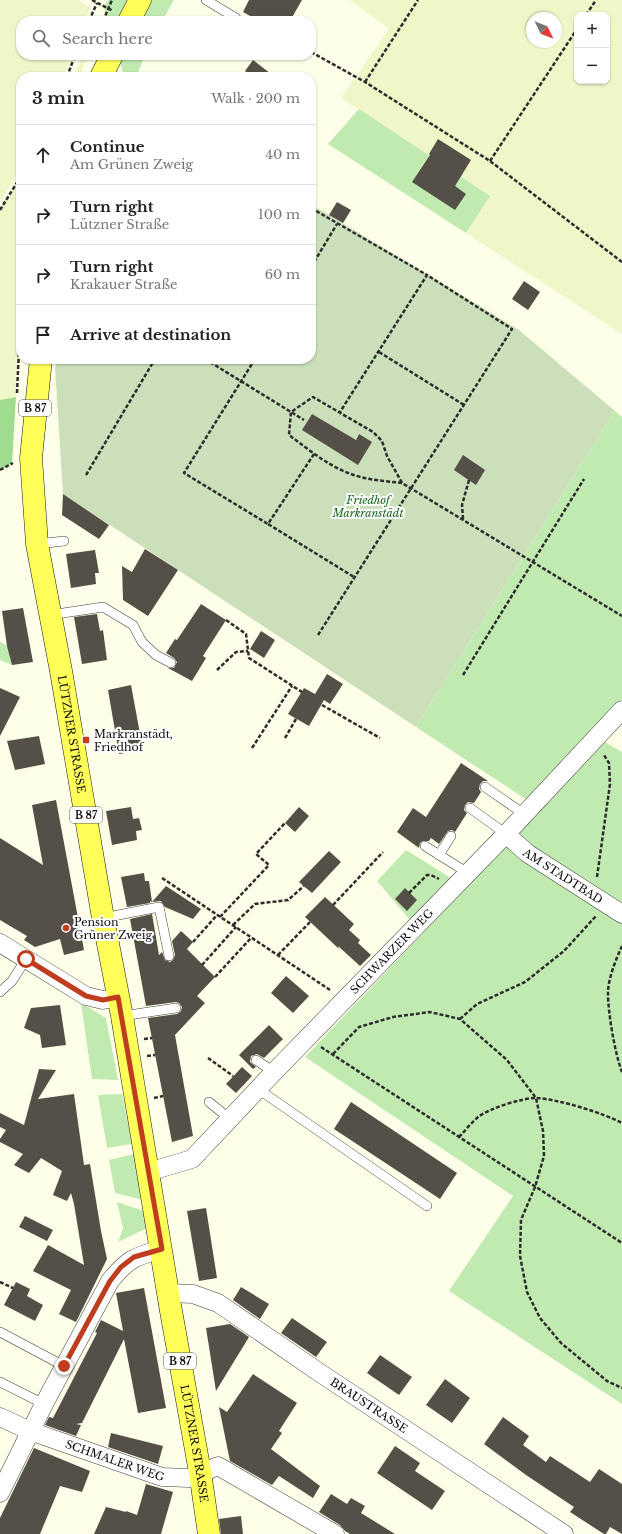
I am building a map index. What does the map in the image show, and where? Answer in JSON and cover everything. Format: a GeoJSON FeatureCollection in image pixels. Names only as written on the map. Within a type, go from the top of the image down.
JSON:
{"type":"FeatureCollection","features":[{"type":"Feature","properties":{"kind":"main road"},"geometry":{"type":"LineString","coordinates":[[132,16],[140,0]]}},
{"type":"Feature","properties":{"kind":"main road"},"geometry":{"type":"LineString","coordinates":[[104,72],[110,60]]}},
{"type":"Feature","properties":{"kind":"main road","name":"LÜTZNER STRASSE"},"geometry":{"type":"LineString","coordinates":[[40,364],[31,458],[37,544],[120,1007],[200,1472],[209,1534]]}},
{"type":"Feature","properties":{"kind":"street","name":"SCHWARZER WEG"},"geometry":{"type":"LineString","coordinates":[[148,1172],[192,1159],[344,999],[506,834],[622,710]]}},
{"type":"Feature","properties":{"kind":"street","name":"AM STADTBAD"},"geometry":{"type":"LineString","coordinates":[[506,834],[527,853],[622,914]]}},
{"type":"Feature","properties":{"kind":"street"},"geometry":{"type":"LineString","coordinates":[[2,947],[26,959],[86,996],[103,1000],[120,1007]]}},
{"type":"Feature","properties":{"kind":"street"},"geometry":{"type":"LineString","coordinates":[[0,1493],[44,1404],[110,1281],[121,1267],[134,1257],[162,1249]]}},
{"type":"Feature","properties":{"kind":"street","name":"BRAUSTRASSE"},"geometry":{"type":"LineString","coordinates":[[169,1293],[193,1294],[218,1303],[323,1375],[564,1534]]}},
{"type":"Feature","properties":{"kind":"street","name":"SCHMALER WEG"},"geometry":{"type":"LineString","coordinates":[[0,1417],[30,1431],[162,1477],[189,1478],[200,1472],[218,1466],[335,1534]]}},
{"type":"Feature","properties":{"kind":"lane"},"geometry":{"type":"LineString","coordinates":[[206,0],[233,16]]}},
{"type":"Feature","properties":{"kind":"lane"},"geometry":{"type":"LineString","coordinates":[[37,544],[64,541]]}},
{"type":"Feature","properties":{"kind":"lane"},"geometry":{"type":"LineString","coordinates":[[50,615],[103,607],[133,625],[142,642],[156,655],[171,664]]}},
{"type":"Feature","properties":{"kind":"lane"},"geometry":{"type":"LineString","coordinates":[[485,787],[524,814]]}},
{"type":"Feature","properties":{"kind":"lane"},"geometry":{"type":"LineString","coordinates":[[470,808],[506,834]]}},
{"type":"Feature","properties":{"kind":"lane"},"geometry":{"type":"LineString","coordinates":[[439,855],[451,836]]}},
{"type":"Feature","properties":{"kind":"lane"},"geometry":{"type":"LineString","coordinates":[[425,846],[468,873]]}},
{"type":"Feature","properties":{"kind":"lane"},"geometry":{"type":"LineString","coordinates":[[103,918],[159,907],[169,956]]}},
{"type":"Feature","properties":{"kind":"lane"},"geometry":{"type":"LineString","coordinates":[[0,992],[12,981],[26,959]]}},
{"type":"Feature","properties":{"kind":"lane"},"geometry":{"type":"LineString","coordinates":[[120,1007],[176,1008]]}},
{"type":"Feature","properties":{"kind":"lane"},"geometry":{"type":"LineString","coordinates":[[256,1060],[274,1072]]}},
{"type":"Feature","properties":{"kind":"lane"},"geometry":{"type":"LineString","coordinates":[[258,1089],[428,1206]]}},
{"type":"Feature","properties":{"kind":"lane"},"geometry":{"type":"LineString","coordinates":[[209,1102],[230,1119]]}},
{"type":"Feature","properties":{"kind":"lane"},"geometry":{"type":"LineString","coordinates":[[0,1332],[64,1366]]}},
{"type":"Feature","properties":{"kind":"lane"},"geometry":{"type":"LineString","coordinates":[[0,1382],[44,1404]]}},
{"type":"Feature","properties":{"kind":"path"},"geometry":{"type":"LineString","coordinates":[[105,16],[112,0]]}},
{"type":"Feature","properties":{"kind":"path"},"geometry":{"type":"LineString","coordinates":[[365,82],[418,0]]}},
{"type":"Feature","properties":{"kind":"path"},"geometry":{"type":"LineString","coordinates":[[588,12],[596,0]]}},
{"type":"Feature","properties":{"kind":"path"},"geometry":{"type":"LineString","coordinates":[[91,16],[97,3]]}},
{"type":"Feature","properties":{"kind":"path"},"geometry":{"type":"LineString","coordinates":[[490,161],[574,34]]}},
{"type":"Feature","properties":{"kind":"path"},"geometry":{"type":"LineString","coordinates":[[316,55],[365,82],[490,161],[622,262]]}},
{"type":"Feature","properties":{"kind":"path"},"geometry":{"type":"LineString","coordinates":[[69,72],[73,60]]}},
{"type":"Feature","properties":{"kind":"path"},"geometry":{"type":"LineString","coordinates":[[0,210],[16,184]]}},
{"type":"Feature","properties":{"kind":"path"},"geometry":{"type":"LineString","coordinates":[[316,211],[427,275],[512,329],[318,635]]}},
{"type":"Feature","properties":{"kind":"path"},"geometry":{"type":"LineString","coordinates":[[316,258],[337,224]]}},
{"type":"Feature","properties":{"kind":"path"},"geometry":{"type":"LineString","coordinates":[[340,412],[427,275]]}},
{"type":"Feature","properties":{"kind":"path"},"geometry":{"type":"LineString","coordinates":[[379,352],[464,404]]}},
{"type":"Feature","properties":{"kind":"path"},"geometry":{"type":"LineString","coordinates":[[86,476],[152,364]]}},
{"type":"Feature","properties":{"kind":"path"},"geometry":{"type":"LineString","coordinates":[[213,364],[304,420]]}},
{"type":"Feature","properties":{"kind":"path"},"geometry":{"type":"LineString","coordinates":[[252,364],[184,473],[354,577]]}},
{"type":"Feature","properties":{"kind":"path"},"geometry":{"type":"LineString","coordinates":[[402,483],[387,456],[382,441],[373,432],[313,397],[292,412],[288,435],[314,454],[351,474],[375,480],[402,483],[622,616]]}},
{"type":"Feature","properties":{"kind":"path"},"geometry":{"type":"LineString","coordinates":[[268,524],[314,454]]}},
{"type":"Feature","properties":{"kind":"path"},"geometry":{"type":"LineString","coordinates":[[463,675],[584,479]]}},
{"type":"Feature","properties":{"kind":"path"},"geometry":{"type":"LineString","coordinates":[[463,520],[462,506],[468,480]]}},
{"type":"Feature","properties":{"kind":"path"},"geometry":{"type":"LineString","coordinates":[[226,620],[246,634],[249,658],[302,692]]}},
{"type":"Feature","properties":{"kind":"path"},"geometry":{"type":"LineString","coordinates":[[216,670],[236,652],[248,651]]}},
{"type":"Feature","properties":{"kind":"path"},"geometry":{"type":"LineString","coordinates":[[252,748],[292,686]]}},
{"type":"Feature","properties":{"kind":"path"},"geometry":{"type":"LineString","coordinates":[[322,705],[380,738]]}},
{"type":"Feature","properties":{"kind":"path"},"geometry":{"type":"LineString","coordinates":[[285,738],[296,719]]}},
{"type":"Feature","properties":{"kind":"path"},"geometry":{"type":"LineString","coordinates":[[460,1019],[478,1004],[525,982],[564,951],[601,901],[598,869],[610,784],[609,763],[596,738]]}},
{"type":"Feature","properties":{"kind":"path"},"geometry":{"type":"LineString","coordinates":[[193,942],[269,865],[256,854],[285,823]]}},
{"type":"Feature","properties":{"kind":"path"},"geometry":{"type":"LineString","coordinates":[[333,905],[383,852]]}},
{"type":"Feature","properties":{"kind":"path"},"geometry":{"type":"LineString","coordinates":[[409,892],[423,878],[431,875],[446,883],[452,889]]}},
{"type":"Feature","properties":{"kind":"path"},"geometry":{"type":"LineString","coordinates":[[162,878],[344,999]]}},
{"type":"Feature","properties":{"kind":"path"},"geometry":{"type":"LineString","coordinates":[[202,965],[234,926],[255,904],[288,900],[304,886]]}},
{"type":"Feature","properties":{"kind":"path"},"geometry":{"type":"LineString","coordinates":[[278,955],[310,922]]}},
{"type":"Feature","properties":{"kind":"path"},"geometry":{"type":"LineString","coordinates":[[215,977],[251,938]]}},
{"type":"Feature","properties":{"kind":"path"},"geometry":{"type":"LineString","coordinates":[[622,946],[615,962],[608,992],[613,1030],[622,1072]]}},
{"type":"Feature","properties":{"kind":"path"},"geometry":{"type":"LineString","coordinates":[[333,1054],[359,1027],[393,1017],[430,1012],[460,1019],[507,1060],[536,1098],[542,1131],[544,1156],[535,1187],[521,1220],[520,1256],[527,1292],[540,1318],[561,1343],[607,1381],[622,1388]]}},
{"type":"Feature","properties":{"kind":"path"},"geometry":{"type":"LineString","coordinates":[[307,1039],[333,1054],[622,1244]]}},
{"type":"Feature","properties":{"kind":"path"},"geometry":{"type":"LineString","coordinates":[[208,1058],[233,1076]]}},
{"type":"Feature","properties":{"kind":"path"},"geometry":{"type":"LineString","coordinates":[[459,1137],[479,1116],[507,1103],[536,1098],[564,1103],[622,1123]]}},
{"type":"Feature","properties":{"kind":"path"},"geometry":{"type":"LineString","coordinates":[[0,1282],[13,1288]]}},
{"type":"Feature","properties":{"kind":"green space"},"geometry":{"type":"Polygon","coordinates":[[[0,0],[79,0],[90,8],[87,16],[16,16],[16,60],[70,60],[66,72],[16,72],[16,176],[0,202],[0,0]]]}},
{"type":"Feature","properties":{"kind":"green space"},"geometry":{"type":"Polygon","coordinates":[[[108,0],[174,0],[165,16],[107,16],[104,7],[108,0]]]}},
{"type":"Feature","properties":{"kind":"green space"},"geometry":{"type":"Polygon","coordinates":[[[350,0],[622,0],[622,334],[466,233],[490,196],[341,98],[389,29],[350,0]]]}},
{"type":"Feature","properties":{"kind":"green space"},"geometry":{"type":"Polygon","coordinates":[[[81,60],[85,60],[82,72],[75,72],[81,60]]]}},
{"type":"Feature","properties":{"kind":"green space"},"geometry":{"type":"Polygon","coordinates":[[[119,60],[143,60],[138,72],[123,72],[119,60]]]}},
{"type":"Feature","properties":{"kind":"green space"},"geometry":{"type":"Polygon","coordinates":[[[359,109],[490,196],[466,233],[328,144],[359,109]]]}},
{"type":"Feature","properties":{"kind":"green space"},"geometry":{"type":"Polygon","coordinates":[[[16,184],[16,364],[18,364],[16,397],[0,400],[0,210],[16,184]]]}},
{"type":"Feature","properties":{"kind":"green space","name":"Friedhof Markranstädt"},"geometry":{"type":"Polygon","coordinates":[[[316,207],[519,330],[615,411],[416,727],[63,494],[55,368],[56,364],[316,364],[316,207]]]}},
{"type":"Feature","properties":{"kind":"green space"},"geometry":{"type":"Polygon","coordinates":[[[16,397],[12,463],[0,470],[0,400],[16,397]]]}},
{"type":"Feature","properties":{"kind":"green space"},"geometry":{"type":"Polygon","coordinates":[[[615,411],[622,417],[622,699],[527,800],[416,727],[615,411]]]}},
{"type":"Feature","properties":{"kind":"green space"},"geometry":{"type":"Polygon","coordinates":[[[0,642],[8,646],[12,665],[0,660],[0,642]]]}},
{"type":"Feature","properties":{"kind":"green space"},"geometry":{"type":"Polygon","coordinates":[[[605,742],[622,752],[622,1404],[449,1291],[513,1196],[305,1057],[605,742]]]}},
{"type":"Feature","properties":{"kind":"green space"},"geometry":{"type":"Polygon","coordinates":[[[406,850],[451,878],[410,920],[377,881],[406,850]]]}},
{"type":"Feature","properties":{"kind":"green space"},"geometry":{"type":"Polygon","coordinates":[[[81,1003],[106,1018],[118,1080],[92,1079],[81,1003]]]}},
{"type":"Feature","properties":{"kind":"green space"},"geometry":{"type":"Polygon","coordinates":[[[122,1094],[132,1144],[107,1148],[98,1095],[122,1094]]]}},
{"type":"Feature","properties":{"kind":"green space"},"geometry":{"type":"Polygon","coordinates":[[[134,1154],[143,1200],[115,1193],[109,1160],[134,1154]]]}},
{"type":"Feature","properties":{"kind":"green space"},"geometry":{"type":"Polygon","coordinates":[[[117,1202],[144,1211],[147,1228],[118,1242],[123,1228],[117,1202]]]}},
{"type":"Feature","properties":{"kind":"building"},"geometry":{"type":"Polygon","coordinates":[[[249,0],[302,0],[293,16],[250,16],[243,12],[249,0]]]}},
{"type":"Feature","properties":{"kind":"building"},"geometry":{"type":"Polygon","coordinates":[[[253,60],[269,72],[246,72],[245,71],[253,60]]]}},
{"type":"Feature","properties":{"kind":"building"},"geometry":{"type":"Polygon","coordinates":[[[438,139],[471,160],[455,186],[466,194],[455,210],[412,182],[430,155],[429,154],[438,139]]]}},
{"type":"Feature","properties":{"kind":"building"},"geometry":{"type":"Polygon","coordinates":[[[337,202],[351,210],[343,223],[329,215],[337,202]]]}},
{"type":"Feature","properties":{"kind":"building"},"geometry":{"type":"Polygon","coordinates":[[[524,281],[540,292],[528,310],[512,299],[524,281]]]}},
{"type":"Feature","properties":{"kind":"building"},"geometry":{"type":"Polygon","coordinates":[[[312,414],[356,440],[359,434],[372,442],[358,465],[302,430],[312,414]]]}},
{"type":"Feature","properties":{"kind":"building"},"geometry":{"type":"Polygon","coordinates":[[[463,455],[485,470],[476,485],[454,470],[463,455]]]}},
{"type":"Feature","properties":{"kind":"building"},"geometry":{"type":"Polygon","coordinates":[[[63,494],[109,525],[99,539],[62,515],[63,494]]]}},
{"type":"Feature","properties":{"kind":"building"},"geometry":{"type":"Polygon","coordinates":[[[145,549],[178,570],[148,616],[123,600],[122,566],[132,572],[145,549]]]}},
{"type":"Feature","properties":{"kind":"building"},"geometry":{"type":"Polygon","coordinates":[[[95,550],[99,573],[95,573],[96,584],[71,588],[66,554],[95,550]]]}},
{"type":"Feature","properties":{"kind":"building"},"geometry":{"type":"Polygon","coordinates":[[[201,604],[226,620],[203,656],[206,658],[192,681],[168,668],[174,668],[177,662],[166,653],[175,639],[177,640],[201,604]]]}},
{"type":"Feature","properties":{"kind":"building"},"geometry":{"type":"Polygon","coordinates":[[[23,608],[33,662],[12,665],[7,646],[2,611],[23,608]]]}},
{"type":"Feature","properties":{"kind":"building"},"geometry":{"type":"Polygon","coordinates":[[[97,614],[100,631],[103,630],[107,660],[82,664],[74,617],[97,614]]]}},
{"type":"Feature","properties":{"kind":"building"},"geometry":{"type":"Polygon","coordinates":[[[261,631],[275,640],[264,658],[250,649],[261,631]]]}},
{"type":"Feature","properties":{"kind":"building"},"geometry":{"type":"Polygon","coordinates":[[[327,674],[343,684],[330,704],[324,700],[309,726],[288,714],[304,688],[315,694],[327,674]]]}},
{"type":"Feature","properties":{"kind":"building"},"geometry":{"type":"Polygon","coordinates":[[[131,685],[143,750],[119,754],[108,690],[131,685]]]}},
{"type":"Feature","properties":{"kind":"building"},"geometry":{"type":"Polygon","coordinates":[[[0,688],[20,697],[0,736],[0,688]]]}},
{"type":"Feature","properties":{"kind":"building"},"geometry":{"type":"Polygon","coordinates":[[[39,736],[45,764],[15,770],[7,741],[39,736]]]}},
{"type":"Feature","properties":{"kind":"building"},"geometry":{"type":"Polygon","coordinates":[[[461,763],[488,781],[483,781],[480,784],[479,789],[481,792],[474,803],[468,802],[465,805],[464,810],[467,813],[455,832],[452,830],[448,831],[439,844],[431,838],[429,841],[423,841],[420,843],[419,848],[397,832],[413,808],[426,817],[461,763]]]}},
{"type":"Feature","properties":{"kind":"building"},"geometry":{"type":"Polygon","coordinates":[[[56,800],[84,950],[64,955],[60,939],[35,947],[24,940],[27,936],[0,920],[0,838],[43,865],[32,805],[56,800]]]}},
{"type":"Feature","properties":{"kind":"building"},"geometry":{"type":"Polygon","coordinates":[[[131,807],[133,819],[139,818],[142,830],[136,831],[137,840],[112,845],[106,811],[131,807]]]}},
{"type":"Feature","properties":{"kind":"building"},"geometry":{"type":"Polygon","coordinates":[[[299,807],[309,816],[295,832],[285,823],[299,807]]]}},
{"type":"Feature","properties":{"kind":"building"},"geometry":{"type":"Polygon","coordinates":[[[329,851],[341,862],[312,893],[299,882],[329,851]]]}},
{"type":"Feature","properties":{"kind":"building"},"geometry":{"type":"Polygon","coordinates":[[[144,873],[145,881],[149,881],[152,902],[150,901],[150,903],[127,907],[121,877],[144,873]]]}},
{"type":"Feature","properties":{"kind":"building"},"geometry":{"type":"Polygon","coordinates":[[[166,886],[201,909],[193,919],[165,907],[161,901],[152,902],[166,886]]]}},
{"type":"Feature","properties":{"kind":"building"},"geometry":{"type":"Polygon","coordinates":[[[405,888],[417,900],[407,911],[395,899],[405,888]]]}},
{"type":"Feature","properties":{"kind":"building"},"geometry":{"type":"Polygon","coordinates":[[[325,897],[354,924],[349,930],[360,940],[358,943],[371,955],[360,966],[338,946],[339,949],[305,917],[325,897]]]}},
{"type":"Feature","properties":{"kind":"building"},"geometry":{"type":"Polygon","coordinates":[[[152,914],[159,955],[162,952],[165,960],[170,962],[173,960],[175,955],[172,941],[181,931],[193,942],[187,949],[215,977],[197,996],[205,1003],[175,1035],[193,1136],[172,1142],[148,1018],[177,1014],[181,1011],[182,1007],[176,1002],[146,1006],[130,919],[152,914]]]}},
{"type":"Feature","properties":{"kind":"building"},"geometry":{"type":"Polygon","coordinates":[[[286,976],[309,996],[293,1013],[271,993],[286,976]]]}},
{"type":"Feature","properties":{"kind":"building"},"geometry":{"type":"Polygon","coordinates":[[[60,1005],[66,1045],[42,1048],[40,1035],[24,1028],[31,1008],[60,1005]]]}},
{"type":"Feature","properties":{"kind":"building"},"geometry":{"type":"Polygon","coordinates":[[[269,1025],[283,1039],[264,1058],[257,1054],[251,1056],[250,1062],[256,1067],[253,1069],[239,1055],[269,1025]]]}},
{"type":"Feature","properties":{"kind":"building"},"geometry":{"type":"Polygon","coordinates":[[[242,1067],[252,1076],[236,1093],[226,1084],[242,1067]]]}},
{"type":"Feature","properties":{"kind":"building"},"geometry":{"type":"Polygon","coordinates":[[[39,1069],[56,1070],[38,1099],[74,1094],[84,1165],[90,1164],[107,1259],[76,1322],[59,1314],[71,1290],[33,1271],[48,1245],[84,1265],[71,1193],[67,1201],[53,1195],[62,1171],[41,1158],[29,1173],[14,1165],[23,1154],[0,1142],[0,1139],[6,1130],[0,1127],[0,1113],[24,1125],[39,1069]]]}},
{"type":"Feature","properties":{"kind":"building"},"geometry":{"type":"Polygon","coordinates":[[[351,1102],[457,1173],[440,1199],[334,1129],[351,1102]]]}},
{"type":"Feature","properties":{"kind":"building"},"geometry":{"type":"Polygon","coordinates":[[[206,1208],[217,1278],[199,1281],[187,1211],[206,1208]]]}},
{"type":"Feature","properties":{"kind":"building"},"geometry":{"type":"Polygon","coordinates":[[[25,1216],[53,1230],[47,1241],[19,1227],[25,1216]]]}},
{"type":"Feature","properties":{"kind":"building"},"geometry":{"type":"Polygon","coordinates":[[[16,1282],[30,1289],[27,1296],[43,1305],[35,1321],[4,1305],[16,1282]]]}},
{"type":"Feature","properties":{"kind":"building"},"geometry":{"type":"Polygon","coordinates":[[[241,1287],[269,1304],[260,1319],[233,1300],[241,1287]]]}},
{"type":"Feature","properties":{"kind":"building"},"geometry":{"type":"Polygon","coordinates":[[[144,1288],[166,1408],[138,1413],[124,1339],[82,1423],[76,1424],[81,1425],[76,1436],[45,1425],[49,1417],[53,1418],[97,1333],[95,1332],[101,1320],[123,1331],[116,1293],[144,1288]]]}},
{"type":"Feature","properties":{"kind":"building"},"geometry":{"type":"Polygon","coordinates":[[[292,1318],[327,1342],[316,1357],[281,1333],[292,1318]]]}},
{"type":"Feature","properties":{"kind":"building"},"geometry":{"type":"Polygon","coordinates":[[[230,1324],[249,1337],[216,1391],[206,1328],[230,1324]]]}},
{"type":"Feature","properties":{"kind":"building"},"geometry":{"type":"Polygon","coordinates":[[[380,1355],[412,1377],[399,1395],[367,1373],[380,1355]]]}},
{"type":"Feature","properties":{"kind":"building"},"geometry":{"type":"Polygon","coordinates":[[[253,1374],[297,1403],[279,1431],[282,1433],[271,1449],[320,1486],[313,1498],[279,1476],[272,1485],[230,1461],[219,1407],[227,1412],[253,1374]]]}},
{"type":"Feature","properties":{"kind":"building"},"geometry":{"type":"Polygon","coordinates":[[[445,1379],[470,1398],[452,1423],[426,1405],[445,1379]]]}},
{"type":"Feature","properties":{"kind":"building"},"geometry":{"type":"Polygon","coordinates":[[[503,1417],[529,1436],[523,1445],[546,1462],[550,1456],[590,1482],[599,1469],[622,1484],[622,1534],[610,1527],[606,1534],[604,1534],[570,1512],[574,1507],[526,1475],[484,1444],[503,1417]]]}},
{"type":"Feature","properties":{"kind":"building"},"geometry":{"type":"Polygon","coordinates":[[[111,1433],[163,1446],[158,1464],[108,1447],[111,1433]]]}},
{"type":"Feature","properties":{"kind":"building"},"geometry":{"type":"Polygon","coordinates":[[[395,1446],[420,1463],[415,1471],[445,1491],[432,1510],[377,1473],[395,1446]]]}},
{"type":"Feature","properties":{"kind":"building"},"geometry":{"type":"Polygon","coordinates":[[[34,1448],[90,1471],[82,1492],[60,1486],[40,1534],[0,1534],[0,1518],[34,1448]]]}},
{"type":"Feature","properties":{"kind":"building"},"geometry":{"type":"Polygon","coordinates":[[[146,1484],[173,1492],[161,1534],[94,1534],[106,1507],[137,1515],[146,1484]]]}},
{"type":"Feature","properties":{"kind":"building"},"geometry":{"type":"Polygon","coordinates":[[[331,1494],[347,1504],[351,1498],[365,1506],[361,1513],[395,1534],[350,1534],[345,1531],[340,1525],[319,1512],[331,1494]]]}},
{"type":"Feature","properties":{"kind":"building"},"geometry":{"type":"Polygon","coordinates":[[[241,1516],[243,1534],[221,1534],[219,1519],[241,1516]]]}},
{"type":"Feature","properties":{"kind":"place","name":"Markranstädt, Friedhof"},"geometry":{"type":"Point","coordinates":[86,740]}},
{"type":"Feature","properties":{"kind":"place","name":"Pension Grüner Zweig"},"geometry":{"type":"Point","coordinates":[66,928]}},
{"type":"Feature","properties":{"kind":"route"},"geometry":{"type":"LineString","coordinates":[[26,959],[86,996],[103,1000],[118,997],[162,1249],[134,1257],[121,1267],[110,1281],[64,1366]]}}]}
